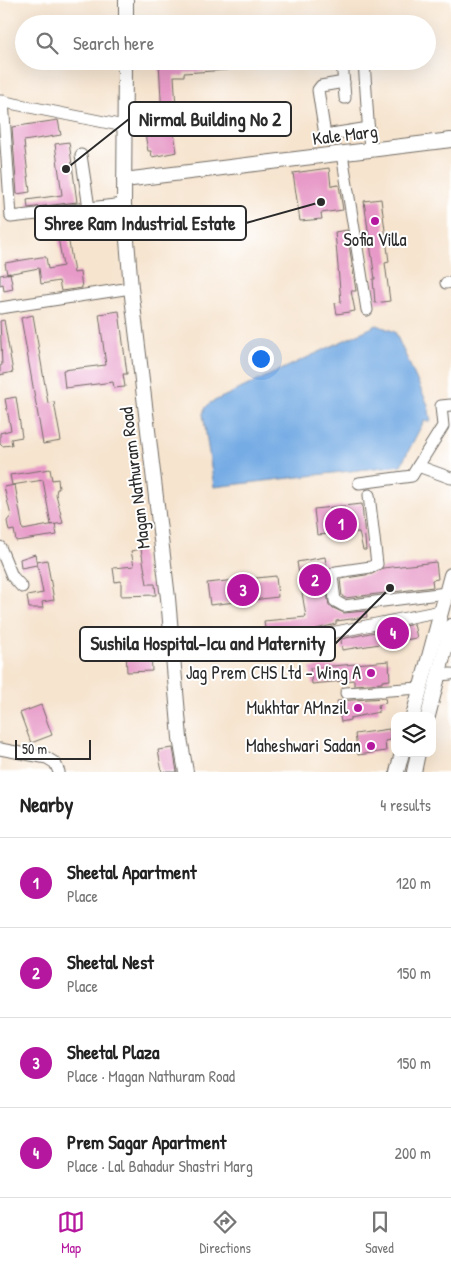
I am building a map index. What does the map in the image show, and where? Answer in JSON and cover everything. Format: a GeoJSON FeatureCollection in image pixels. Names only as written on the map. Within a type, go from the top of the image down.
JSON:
{"type":"FeatureCollection","features":[{"type":"Feature","properties":{"kind":"main road"},"geometry":{"type":"LineString","coordinates":[[126,0],[126,15]]}},
{"type":"Feature","properties":{"kind":"main road","name":"Magan Nathuram Road"},"geometry":{"type":"LineString","coordinates":[[125,70],[124,204],[131,288],[156,492],[180,738],[186,772]]}},
{"type":"Feature","properties":{"kind":"main road","name":"Kale Marg"},"geometry":{"type":"LineString","coordinates":[[124,180],[451,140]]}},
{"type":"Feature","properties":{"kind":"main road"},"geometry":{"type":"LineString","coordinates":[[413,712],[451,575]]}},
{"type":"Feature","properties":{"kind":"main road"},"geometry":{"type":"LineString","coordinates":[[430,712],[445,675],[451,626]]}},
{"type":"Feature","properties":{"kind":"main road"},"geometry":{"type":"LineString","coordinates":[[397,772],[401,757]]}},
{"type":"Feature","properties":{"kind":"main road"},"geometry":{"type":"LineString","coordinates":[[414,772],[417,757]]}},
{"type":"Feature","properties":{"kind":"street"},"geometry":{"type":"LineString","coordinates":[[343,70],[345,98]]}},
{"type":"Feature","properties":{"kind":"street"},"geometry":{"type":"LineString","coordinates":[[365,70],[370,151]]}},
{"type":"Feature","properties":{"kind":"street"},"geometry":{"type":"LineString","coordinates":[[344,82],[321,86],[318,90],[324,134],[326,136],[369,128]]}},
{"type":"Feature","properties":{"kind":"street"},"geometry":{"type":"LineString","coordinates":[[124,126],[2,101],[11,217],[124,204]]}},
{"type":"Feature","properties":{"kind":"street"},"geometry":{"type":"LineString","coordinates":[[332,135],[338,155],[367,310]]}},
{"type":"Feature","properties":{"kind":"street"},"geometry":{"type":"LineString","coordinates":[[81,155],[89,208]]}},
{"type":"Feature","properties":{"kind":"street"},"geometry":{"type":"LineString","coordinates":[[0,308],[131,288]]}},
{"type":"Feature","properties":{"kind":"street"},"geometry":{"type":"LineString","coordinates":[[359,483],[412,476],[443,426],[441,406],[451,405]]}},
{"type":"Feature","properties":{"kind":"street"},"geometry":{"type":"LineString","coordinates":[[418,466],[451,478]]}},
{"type":"Feature","properties":{"kind":"street"},"geometry":{"type":"LineString","coordinates":[[369,495],[377,564],[371,567],[336,572],[332,576],[335,601],[344,606],[446,594]]}},
{"type":"Feature","properties":{"kind":"street"},"geometry":{"type":"LineString","coordinates":[[0,547],[12,576],[22,587]]}},
{"type":"Feature","properties":{"kind":"street"},"geometry":{"type":"LineString","coordinates":[[321,635],[441,611]]}},
{"type":"Feature","properties":{"kind":"street"},"geometry":{"type":"LineString","coordinates":[[346,693],[420,688]]}},
{"type":"Feature","properties":{"kind":"street"},"geometry":{"type":"LineString","coordinates":[[0,749],[47,758],[55,762],[59,772]]}},
{"type":"Feature","properties":{"kind":"water"},"geometry":{"type":"Polygon","coordinates":[[[377,325],[395,332],[428,405],[431,422],[424,421],[401,465],[214,487],[203,414],[205,408],[210,403],[377,325]]]}},
{"type":"Feature","properties":{"kind":"building"},"geometry":{"type":"Polygon","coordinates":[[[159,70],[227,70],[184,73],[184,76],[174,76],[176,107],[170,107],[177,152],[152,157],[151,151],[148,151],[144,128],[148,127],[147,121],[162,118],[159,70]]]}},
{"type":"Feature","properties":{"kind":"building"},"geometry":{"type":"Polygon","coordinates":[[[58,120],[61,135],[24,141],[30,192],[17,194],[12,127],[58,120]]]}},
{"type":"Feature","properties":{"kind":"building"},"geometry":{"type":"Polygon","coordinates":[[[69,142],[77,202],[28,208],[27,200],[62,195],[55,144],[69,142]]]}},
{"type":"Feature","properties":{"kind":"building"},"geometry":{"type":"Polygon","coordinates":[[[329,168],[331,186],[339,185],[343,210],[321,213],[322,219],[300,221],[293,173],[329,168]]]}},
{"type":"Feature","properties":{"kind":"building"},"geometry":{"type":"Polygon","coordinates":[[[381,199],[389,262],[385,263],[390,301],[375,303],[373,279],[375,279],[364,201],[381,199]]]}},
{"type":"Feature","properties":{"kind":"building"},"geometry":{"type":"Polygon","coordinates":[[[347,230],[356,291],[351,291],[355,311],[337,314],[335,303],[341,302],[335,232],[347,230]]]}},
{"type":"Feature","properties":{"kind":"building"},"geometry":{"type":"Polygon","coordinates":[[[68,236],[74,273],[80,272],[82,288],[61,291],[59,281],[41,284],[39,268],[7,274],[5,263],[41,257],[46,257],[48,269],[63,266],[58,237],[68,236]]]}},
{"type":"Feature","properties":{"kind":"building"},"geometry":{"type":"Polygon","coordinates":[[[10,273],[13,289],[4,291],[3,284],[0,285],[0,275],[10,273]]]}},
{"type":"Feature","properties":{"kind":"building"},"geometry":{"type":"Polygon","coordinates":[[[119,311],[127,374],[123,374],[125,387],[114,388],[113,382],[65,388],[63,370],[106,365],[99,314],[119,311]]]}},
{"type":"Feature","properties":{"kind":"building"},"geometry":{"type":"Polygon","coordinates":[[[33,315],[48,403],[54,402],[61,441],[43,444],[21,318],[33,315]]]}},
{"type":"Feature","properties":{"kind":"building"},"geometry":{"type":"Polygon","coordinates":[[[4,320],[13,372],[0,375],[0,366],[2,365],[0,321],[4,320]]]}},
{"type":"Feature","properties":{"kind":"building"},"geometry":{"type":"Polygon","coordinates":[[[16,397],[22,437],[11,439],[12,445],[2,446],[0,444],[0,433],[11,430],[5,399],[16,397]]]}},
{"type":"Feature","properties":{"kind":"building"},"geometry":{"type":"Polygon","coordinates":[[[50,469],[52,480],[58,479],[59,489],[57,489],[56,494],[63,523],[51,525],[43,480],[12,485],[10,475],[50,469]]]}},
{"type":"Feature","properties":{"kind":"building"},"geometry":{"type":"Polygon","coordinates":[[[15,485],[23,530],[55,524],[57,535],[16,541],[14,530],[9,531],[7,521],[11,516],[4,487],[15,485]]]}},
{"type":"Feature","properties":{"kind":"building"},"geometry":{"type":"Polygon","coordinates":[[[362,504],[366,550],[363,550],[359,532],[317,535],[314,509],[362,504]]]}},
{"type":"Feature","properties":{"kind":"building"},"geometry":{"type":"Polygon","coordinates":[[[141,549],[147,584],[155,584],[156,595],[121,596],[121,581],[115,582],[113,568],[134,566],[131,551],[141,549]]]}},
{"type":"Feature","properties":{"kind":"building"},"geometry":{"type":"Polygon","coordinates":[[[35,554],[37,565],[21,568],[20,559],[35,554]]]}},
{"type":"Feature","properties":{"kind":"building"},"geometry":{"type":"Polygon","coordinates":[[[325,557],[327,570],[325,577],[329,606],[344,613],[366,611],[367,617],[336,621],[336,624],[316,629],[314,636],[320,642],[321,653],[302,656],[300,640],[267,644],[264,621],[306,617],[297,562],[325,557]]]}},
{"type":"Feature","properties":{"kind":"building"},"geometry":{"type":"Polygon","coordinates":[[[47,560],[54,600],[42,602],[43,608],[29,608],[27,596],[43,593],[37,562],[47,560]]]}},
{"type":"Feature","properties":{"kind":"building"},"geometry":{"type":"Polygon","coordinates":[[[436,562],[438,579],[432,580],[433,587],[345,598],[342,596],[340,579],[372,574],[383,568],[436,562]]]}},
{"type":"Feature","properties":{"kind":"building"},"geometry":{"type":"Polygon","coordinates":[[[276,576],[278,597],[210,605],[207,583],[276,576]]]}},
{"type":"Feature","properties":{"kind":"building"},"geometry":{"type":"Polygon","coordinates":[[[414,624],[417,638],[342,650],[341,639],[414,624]]]}},
{"type":"Feature","properties":{"kind":"building"},"geometry":{"type":"Polygon","coordinates":[[[151,650],[152,671],[127,672],[126,651],[151,650]]]}},
{"type":"Feature","properties":{"kind":"building"},"geometry":{"type":"Polygon","coordinates":[[[389,661],[390,680],[382,681],[382,683],[354,685],[354,680],[312,684],[310,668],[389,661]]]}},
{"type":"Feature","properties":{"kind":"building","name":"Mukhtar AMnzil"},"geometry":{"type":"Polygon","coordinates":[[[385,698],[386,703],[378,705],[379,712],[350,718],[350,720],[341,722],[337,701],[385,698]]]}},
{"type":"Feature","properties":{"kind":"building"},"geometry":{"type":"Polygon","coordinates":[[[41,705],[52,735],[31,743],[20,713],[41,705]]]}},
{"type":"Feature","properties":{"kind":"building","name":"Maheshwari Sadan"},"geometry":{"type":"Polygon","coordinates":[[[389,729],[391,740],[385,741],[386,751],[358,755],[355,734],[389,729]]]}},
{"type":"Feature","properties":{"kind":"building"},"geometry":{"type":"Polygon","coordinates":[[[173,748],[177,772],[162,772],[158,750],[173,748]]]}},
{"type":"Feature","properties":{"kind":"place","name":"Nirmal Building No 2"},"geometry":{"type":"Point","coordinates":[66,169]}},
{"type":"Feature","properties":{"kind":"place","name":"Shree Ram Industrial Estate"},"geometry":{"type":"Point","coordinates":[321,202]}},
{"type":"Feature","properties":{"kind":"place","name":"Sofia Villa"},"geometry":{"type":"Point","coordinates":[375,221]}},
{"type":"Feature","properties":{"kind":"place","name":"Sheetal Apartment"},"geometry":{"type":"Point","coordinates":[341,524]}},
{"type":"Feature","properties":{"kind":"place","name":"Sheetal Nest"},"geometry":{"type":"Point","coordinates":[315,580]}},
{"type":"Feature","properties":{"kind":"place","name":"Sushila Hospital-Icu and Maternity"},"geometry":{"type":"Point","coordinates":[390,588]}},
{"type":"Feature","properties":{"kind":"place","name":"Sheetal Plaza"},"geometry":{"type":"Point","coordinates":[243,590]}},
{"type":"Feature","properties":{"kind":"place","name":"Prem Sagar Apartment"},"geometry":{"type":"Point","coordinates":[393,633]}},
{"type":"Feature","properties":{"kind":"place","name":"Jag Prem CHS Ltd - Wing A"},"geometry":{"type":"Point","coordinates":[371,673]}},
{"type":"Feature","properties":{"kind":"place","name":"Mukhtar AMnzil"},"geometry":{"type":"Point","coordinates":[358,708]}},
{"type":"Feature","properties":{"kind":"place","name":"Maheshwari Sadan"},"geometry":{"type":"Point","coordinates":[371,746]}}]}
